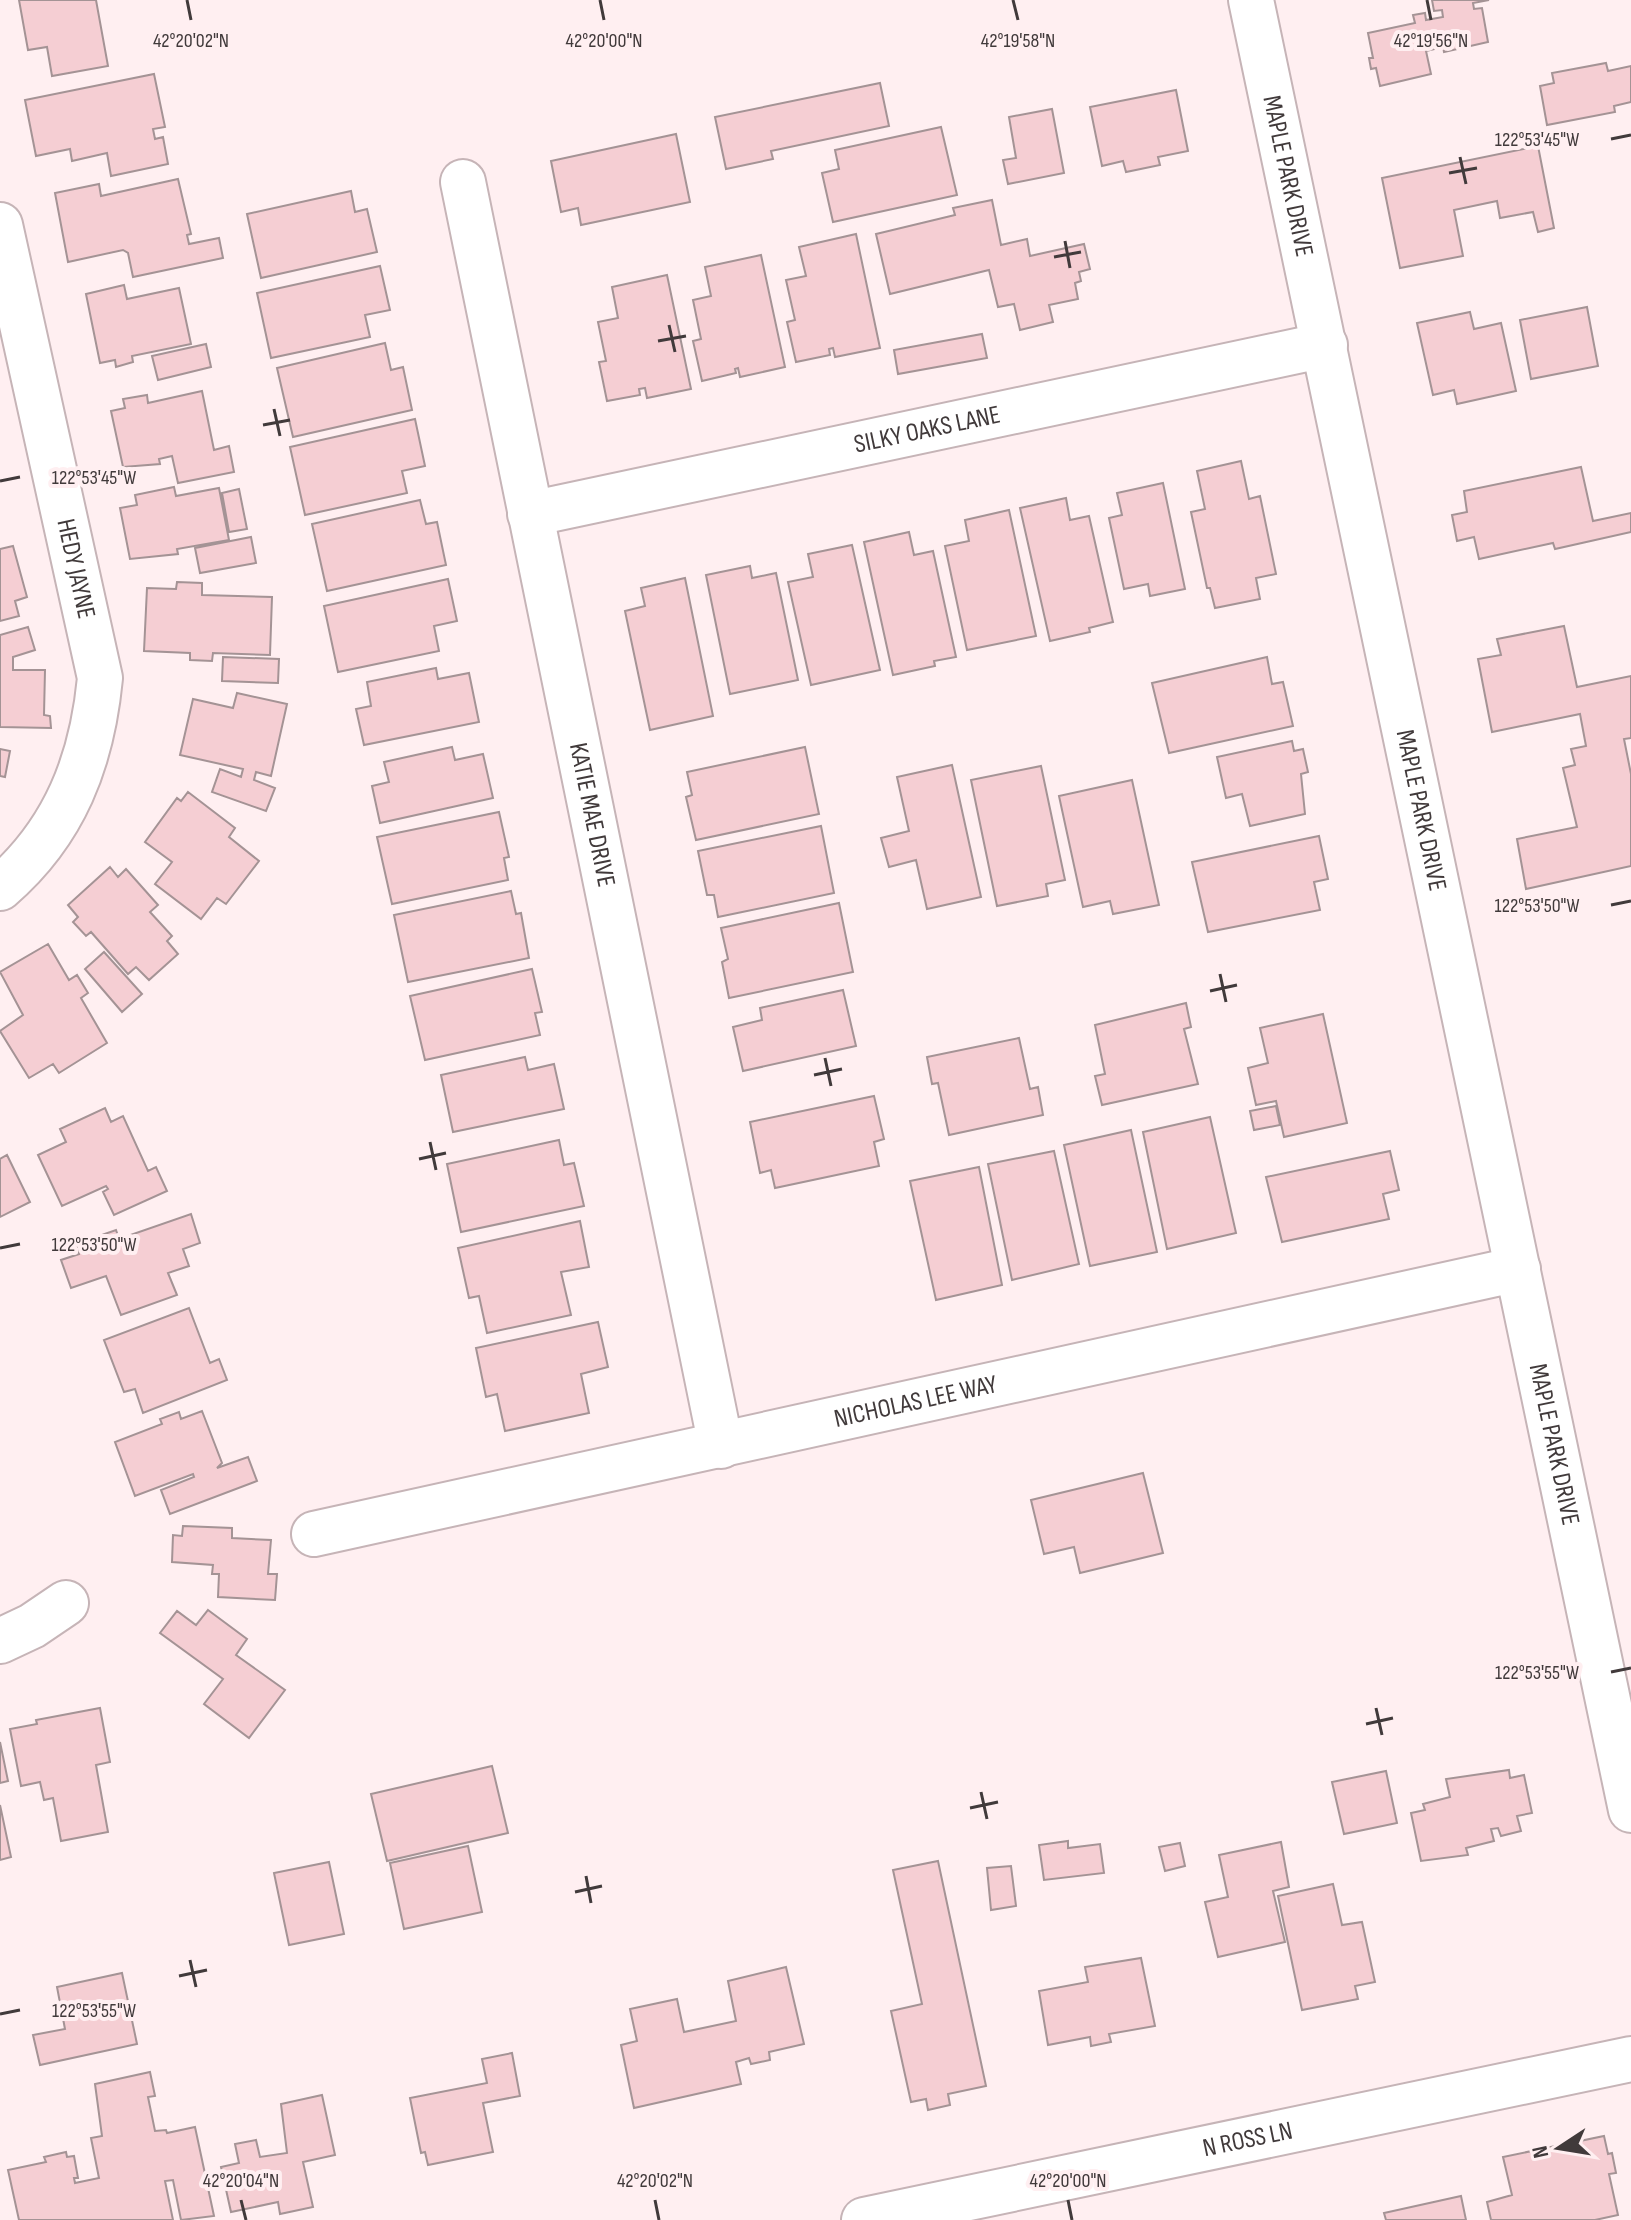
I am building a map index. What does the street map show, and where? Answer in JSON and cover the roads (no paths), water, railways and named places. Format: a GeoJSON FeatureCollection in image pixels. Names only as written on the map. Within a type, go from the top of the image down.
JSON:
{"type":"FeatureCollection","features":[{"type":"Feature","properties":{"kind":"street","name":"MAPLE PARK DRIVE"},"geometry":{"type":"LineString","coordinates":[[1251,0],[1631,1810]]}},
{"type":"Feature","properties":{"kind":"street","name":"KATIE MAE DRIVE"},"geometry":{"type":"LineString","coordinates":[[463,182],[721,1446]]}},
{"type":"Feature","properties":{"kind":"street","name":"HEDY JAYNE"},"geometry":{"type":"LineString","coordinates":[[0,225],[100,678],[96,725],[75,789],[40,847],[0,888]]}},
{"type":"Feature","properties":{"kind":"street","name":"SILKY OAKS LANE"},"geometry":{"type":"LineString","coordinates":[[530,514],[1325,345]]}},
{"type":"Feature","properties":{"kind":"street","name":"NICHOLAS LEE WAY"},"geometry":{"type":"LineString","coordinates":[[314,1534],[1518,1269]]}},
{"type":"Feature","properties":{"kind":"street"},"geometry":{"type":"LineString","coordinates":[[0,1641],[32,1626],[66,1603]]}},
{"type":"Feature","properties":{"kind":"street","name":"N ROSS LN"},"geometry":{"type":"LineString","coordinates":[[864,2220],[1631,2059]]}}]}
